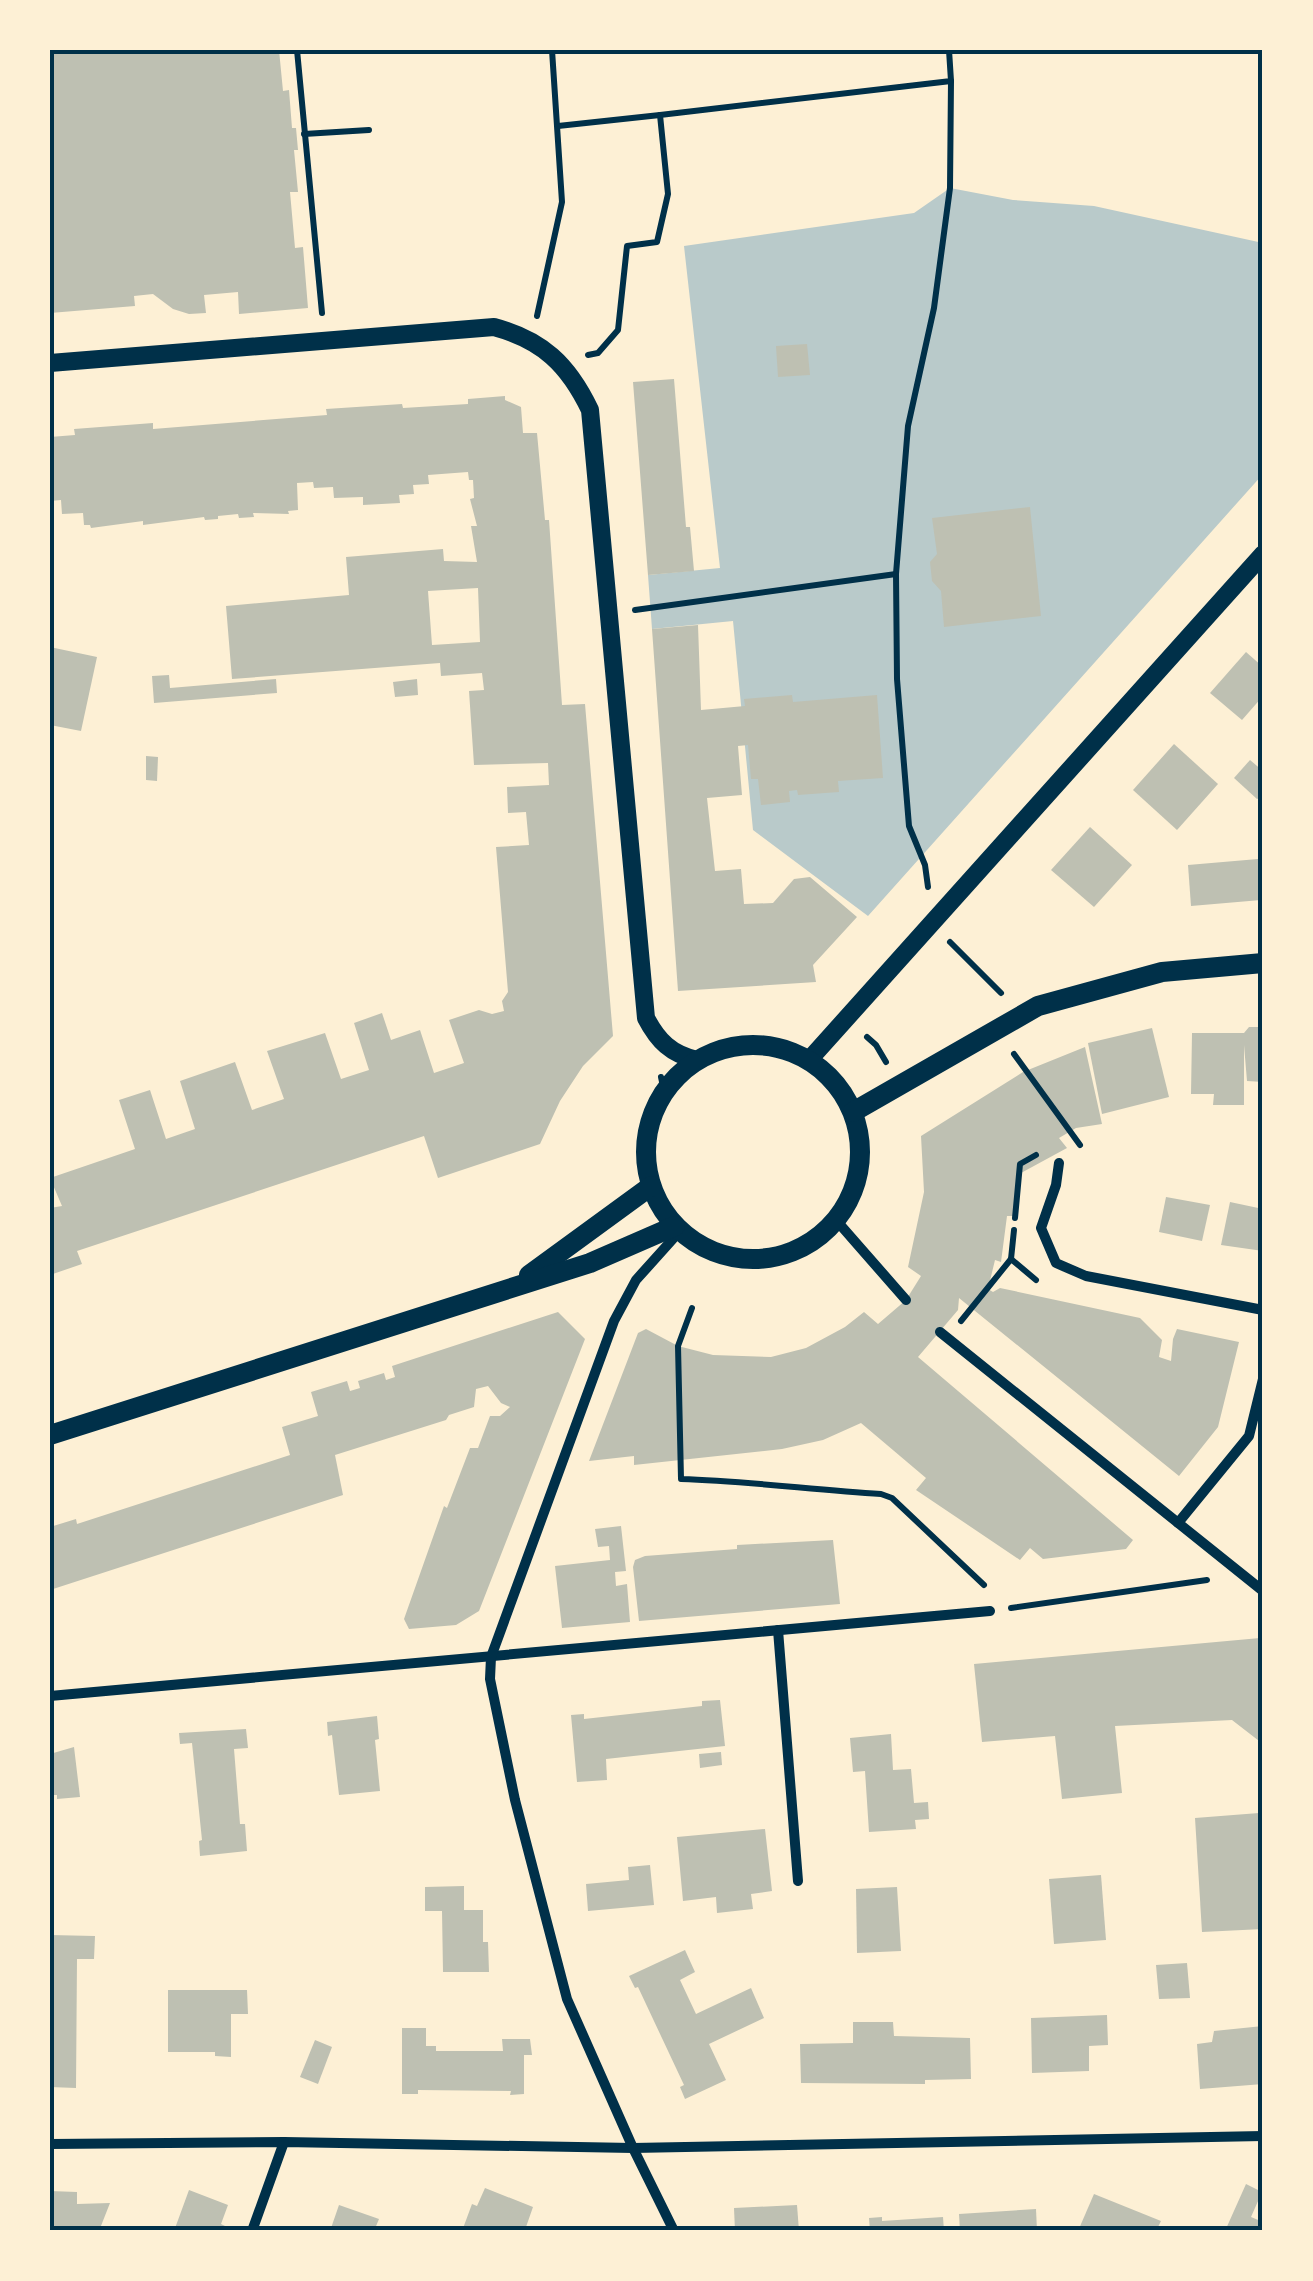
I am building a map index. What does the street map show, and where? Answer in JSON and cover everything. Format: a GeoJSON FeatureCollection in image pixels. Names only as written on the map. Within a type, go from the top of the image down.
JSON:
{"type":"FeatureCollection","features":[{"type":"Feature","properties":{"kind":"main road"},"geometry":{"type":"LineString","coordinates":[[853,1112],[1038,1006],[1162,972],[1263,963]]}},
{"type":"Feature","properties":{"kind":"main road"},"geometry":{"type":"LineString","coordinates":[[754,1044],[783,1048],[810,1060],[836,1082],[853,1112],[860,1140],[860,1168],[852,1196],[836,1220],[815,1240],[790,1254],[761,1260],[718,1253],[678,1229],[651,1186],[646,1154],[650,1121],[664,1091],[697,1060],[724,1048],[754,1044]]}},
{"type":"Feature","properties":{"kind":"main road"},"geometry":{"type":"LineString","coordinates":[[511,1288],[651,1186]]}},
{"type":"Feature","properties":{"kind":"main road"},"geometry":{"type":"LineString","coordinates":[[50,1435],[590,1263],[678,1229]]}},
{"type":"Feature","properties":{"kind":"street"},"geometry":{"type":"LineString","coordinates":[[50,363],[494,327],[524,335],[538,344],[578,384],[590,410],[646,1018],[668,1048],[697,1060]]}},
{"type":"Feature","properties":{"kind":"street"},"geometry":{"type":"LineString","coordinates":[[810,1060],[1263,554]]}},
{"type":"Feature","properties":{"kind":"street"},"geometry":{"type":"LineString","coordinates":[[1059,1163],[1042,1228],[1056,1263],[1086,1276],[1263,1310]]}},
{"type":"Feature","properties":{"kind":"street"},"geometry":{"type":"LineString","coordinates":[[836,1220],[906,1300]]}},
{"type":"Feature","properties":{"kind":"street"},"geometry":{"type":"LineString","coordinates":[[674,2231],[632,2148],[567,1999],[514,1800],[490,1679],[491,1656],[614,1322],[636,1280],[678,1229]]}},
{"type":"Feature","properties":{"kind":"street"},"geometry":{"type":"LineString","coordinates":[[943,1335],[1263,1592]]}},
{"type":"Feature","properties":{"kind":"street"},"geometry":{"type":"LineString","coordinates":[[1178,1523],[1249,1436],[1263,1378]]}},
{"type":"Feature","properties":{"kind":"street"},"geometry":{"type":"LineString","coordinates":[[50,1696],[990,1611]]}},
{"type":"Feature","properties":{"kind":"street"},"geometry":{"type":"LineString","coordinates":[[778,1630],[798,1882]]}},
{"type":"Feature","properties":{"kind":"street"},"geometry":{"type":"LineString","coordinates":[[50,2144],[284,2142],[632,2148],[1263,2136]]}},
{"type":"Feature","properties":{"kind":"street"},"geometry":{"type":"LineString","coordinates":[[252,2231],[284,2142]]}},
{"type":"Feature","properties":{"kind":"path"},"geometry":{"type":"LineString","coordinates":[[297,50],[324,342]]}},
{"type":"Feature","properties":{"kind":"path"},"geometry":{"type":"LineString","coordinates":[[536,321],[562,202],[552,50]]}},
{"type":"Feature","properties":{"kind":"path"},"geometry":{"type":"LineString","coordinates":[[949,50],[950,188],[934,308],[908,426],[896,574],[897,680],[910,826],[924,865],[932,924],[1001,991],[996,1029]]}},
{"type":"Feature","properties":{"kind":"path"},"geometry":{"type":"LineString","coordinates":[[558,126],[952,81]]}},
{"type":"Feature","properties":{"kind":"path"},"geometry":{"type":"LineString","coordinates":[[598,353],[618,330],[627,246],[657,242],[668,194],[660,114]]}},
{"type":"Feature","properties":{"kind":"path"},"geometry":{"type":"LineString","coordinates":[[304,134],[370,130]]}},
{"type":"Feature","properties":{"kind":"path"},"geometry":{"type":"LineString","coordinates":[[609,613],[896,574]]}},
{"type":"Feature","properties":{"kind":"path"},"geometry":{"type":"LineString","coordinates":[[846,1019],[876,1044],[899,1085]]}},
{"type":"Feature","properties":{"kind":"path"},"geometry":{"type":"LineString","coordinates":[[943,1335],[1011,1259],[1046,1285]]}},
{"type":"Feature","properties":{"kind":"path"},"geometry":{"type":"LineString","coordinates":[[692,1308],[678,1346],[681,1479],[892,1498],[1009,1608]]}},
{"type":"Feature","properties":{"kind":"path"},"geometry":{"type":"LineString","coordinates":[[990,1611],[1243,1574]]}},
{"type":"Feature","properties":{"kind":"shaded area"},"geometry":{"type":"Polygon","coordinates":[[[950,188],[1013,200],[1094,206],[1263,243],[1263,474],[868,916],[753,830],[733,621],[652,629],[648,575],[720,568],[684,246],[914,213],[950,188]]]}},
{"type":"Feature","properties":{"kind":"building"},"geometry":{"type":"Polygon","coordinates":[[[50,50],[279,50],[283,91],[289,90],[292,128],[296,128],[298,192],[290,192],[295,248],[303,247],[308,308],[239,314],[238,292],[204,295],[206,313],[189,314],[173,309],[153,294],[134,296],[135,306],[50,313],[50,50]]]}},
{"type":"Feature","properties":{"kind":"building"},"geometry":{"type":"Polygon","coordinates":[[[807,344],[810,375],[778,377],[776,346],[807,344]]]}},
{"type":"Feature","properties":{"kind":"building"},"geometry":{"type":"Polygon","coordinates":[[[674,379],[686,527],[690,527],[694,571],[648,575],[633,382],[674,379]]]}},
{"type":"Feature","properties":{"kind":"building"},"geometry":{"type":"Polygon","coordinates":[[[505,396],[505,400],[521,407],[523,433],[537,433],[545,520],[549,520],[562,705],[585,704],[613,1036],[583,1066],[560,1101],[540,1144],[438,1178],[424,1136],[77,1251],[82,1264],[50,1275],[50,1208],[62,1206],[50,1178],[135,1149],[119,1100],[150,1090],[166,1139],[195,1129],[180,1081],[235,1062],[252,1110],[284,1099],[267,1051],[325,1033],[341,1079],[369,1070],[354,1023],[382,1013],[391,1040],[420,1030],[434,1073],[464,1063],[449,1020],[479,1010],[492,1014],[504,1011],[502,1001],[508,992],[496,847],[529,845],[526,812],[508,813],[507,787],[549,785],[548,763],[474,765],[469,691],[484,690],[482,673],[441,676],[440,663],[232,679],[226,606],[349,595],[346,557],[443,549],[444,561],[477,562],[471,526],[477,526],[470,499],[474,498],[473,480],[469,480],[468,472],[428,475],[429,484],[413,485],[414,494],[399,495],[400,503],[363,505],[363,497],[334,498],[333,487],[314,488],[313,482],[297,483],[298,510],[288,511],[289,514],[253,513],[254,517],[239,518],[238,514],[218,519],[204,517],[143,525],[143,521],[91,528],[84,525],[83,513],[62,514],[61,500],[50,501],[50,437],[75,435],[74,429],[153,423],[153,429],[327,415],[326,409],[468,404],[468,399],[505,396]],[[478,588],[428,591],[432,645],[480,642],[478,588]]]}},
{"type":"Feature","properties":{"kind":"building"},"geometry":{"type":"Polygon","coordinates":[[[1030,507],[1041,616],[944,627],[941,591],[932,581],[930,562],[937,554],[932,518],[1030,507]]]}},
{"type":"Feature","properties":{"kind":"building"},"geometry":{"type":"Polygon","coordinates":[[[698,625],[701,710],[745,706],[744,699],[792,695],[793,702],[877,695],[883,778],[838,781],[839,792],[798,795],[797,790],[789,791],[790,802],[761,805],[758,779],[751,779],[748,745],[738,746],[742,795],[707,798],[715,871],[741,869],[744,904],[773,903],[794,879],[810,877],[857,917],[813,965],[816,982],[678,991],[652,629],[698,625]]]}},
{"type":"Feature","properties":{"kind":"building"},"geometry":{"type":"Polygon","coordinates":[[[50,647],[97,657],[81,731],[50,725],[50,647]]]}},
{"type":"Feature","properties":{"kind":"building"},"geometry":{"type":"Polygon","coordinates":[[[1246,652],[1263,667],[1263,696],[1242,720],[1210,693],[1246,652]]]}},
{"type":"Feature","properties":{"kind":"building"},"geometry":{"type":"Polygon","coordinates":[[[169,675],[170,688],[276,679],[277,693],[154,703],[152,676],[169,675]]]}},
{"type":"Feature","properties":{"kind":"building"},"geometry":{"type":"Polygon","coordinates":[[[417,679],[418,695],[395,697],[393,682],[417,679]]]}},
{"type":"Feature","properties":{"kind":"building"},"geometry":{"type":"Polygon","coordinates":[[[1174,744],[1218,784],[1177,830],[1133,790],[1174,744]]]}},
{"type":"Feature","properties":{"kind":"building"},"geometry":{"type":"Polygon","coordinates":[[[146,756],[158,757],[157,781],[146,780],[146,756]]]}},
{"type":"Feature","properties":{"kind":"building"},"geometry":{"type":"Polygon","coordinates":[[[1250,760],[1263,771],[1263,796],[1257,799],[1234,778],[1250,760]]]}},
{"type":"Feature","properties":{"kind":"building"},"geometry":{"type":"Polygon","coordinates":[[[1090,827],[1132,865],[1094,907],[1051,870],[1090,827]]]}},
{"type":"Feature","properties":{"kind":"building"},"geometry":{"type":"Polygon","coordinates":[[[1258,859],[1261,900],[1191,906],[1188,865],[1258,859]]]}},
{"type":"Feature","properties":{"kind":"building"},"geometry":{"type":"Polygon","coordinates":[[[1249,1027],[1263,1027],[1263,1082],[1247,1081],[1244,1045],[1244,1105],[1213,1105],[1214,1094],[1191,1094],[1192,1033],[1244,1033],[1249,1027]]]}},
{"type":"Feature","properties":{"kind":"building"},"geometry":{"type":"Polygon","coordinates":[[[1152,1028],[1169,1097],[1102,1114],[1088,1043],[1152,1028]]]}},
{"type":"Feature","properties":{"kind":"building"},"geometry":{"type":"Polygon","coordinates":[[[1085,1047],[1102,1124],[1076,1128],[1059,1138],[1067,1148],[1021,1173],[1014,1216],[1007,1216],[1001,1262],[995,1260],[988,1289],[993,1292],[1000,1288],[1140,1318],[1162,1340],[1159,1357],[1171,1361],[1177,1329],[1239,1342],[1218,1427],[1179,1476],[959,1298],[958,1310],[918,1357],[1133,1540],[1126,1549],[1043,1559],[1030,1548],[1020,1560],[916,1490],[926,1478],[861,1423],[823,1440],[782,1449],[634,1465],[634,1456],[589,1461],[638,1333],[646,1329],[678,1346],[713,1355],[771,1357],[806,1348],[864,1312],[878,1324],[906,1300],[921,1276],[908,1267],[924,1192],[921,1136],[1023,1072],[1085,1047]]]}},
{"type":"Feature","properties":{"kind":"building"},"geometry":{"type":"Polygon","coordinates":[[[1166,1197],[1210,1205],[1202,1241],[1159,1232],[1166,1197]]]}},
{"type":"Feature","properties":{"kind":"building"},"geometry":{"type":"Polygon","coordinates":[[[1230,1202],[1263,1209],[1263,1251],[1221,1245],[1230,1202]]]}},
{"type":"Feature","properties":{"kind":"building"},"geometry":{"type":"Polygon","coordinates":[[[558,1312],[585,1339],[479,1611],[456,1625],[409,1629],[404,1619],[444,1506],[447,1508],[470,1448],[478,1448],[490,1416],[500,1416],[510,1407],[501,1403],[488,1386],[476,1389],[474,1407],[449,1415],[446,1420],[335,1455],[343,1495],[50,1590],[50,1527],[76,1519],[77,1524],[290,1455],[282,1427],[318,1416],[311,1392],[347,1381],[350,1391],[360,1388],[358,1381],[384,1373],[386,1380],[395,1377],[392,1366],[558,1312]]]}},
{"type":"Feature","properties":{"kind":"building"},"geometry":{"type":"Polygon","coordinates":[[[621,1526],[626,1571],[615,1572],[616,1586],[627,1584],[630,1622],[562,1628],[555,1566],[610,1560],[609,1546],[598,1547],[595,1529],[621,1526]]]}},
{"type":"Feature","properties":{"kind":"building"},"geometry":{"type":"Polygon","coordinates":[[[833,1540],[840,1604],[639,1621],[635,1560],[737,1549],[737,1545],[833,1540]]]}},
{"type":"Feature","properties":{"kind":"building"},"geometry":{"type":"Polygon","coordinates":[[[1260,1638],[1263,1744],[1232,1720],[1115,1726],[1122,1793],[1062,1799],[1055,1736],[982,1742],[974,1664],[1260,1638]]]}},
{"type":"Feature","properties":{"kind":"building"},"geometry":{"type":"Polygon","coordinates":[[[720,1700],[725,1746],[606,1759],[607,1780],[577,1782],[571,1715],[584,1714],[584,1719],[702,1706],[702,1701],[720,1700]]]}},
{"type":"Feature","properties":{"kind":"building"},"geometry":{"type":"Polygon","coordinates":[[[377,1716],[380,1791],[339,1795],[327,1722],[377,1716]]]}},
{"type":"Feature","properties":{"kind":"building"},"geometry":{"type":"Polygon","coordinates":[[[246,1729],[248,1748],[234,1749],[240,1824],[245,1824],[247,1851],[200,1856],[202,1840],[192,1743],[180,1744],[179,1733],[246,1729]]]}},
{"type":"Feature","properties":{"kind":"building"},"geometry":{"type":"Polygon","coordinates":[[[891,1734],[893,1770],[911,1769],[914,1803],[928,1802],[929,1819],[915,1820],[916,1829],[869,1832],[865,1771],[853,1772],[850,1738],[891,1734]]]}},
{"type":"Feature","properties":{"kind":"building"},"geometry":{"type":"Polygon","coordinates":[[[74,1747],[80,1797],[57,1799],[57,1795],[50,1795],[50,1754],[74,1747]]]}},
{"type":"Feature","properties":{"kind":"building"},"geometry":{"type":"Polygon","coordinates":[[[721,1752],[722,1765],[700,1768],[699,1754],[721,1752]]]}},
{"type":"Feature","properties":{"kind":"building"},"geometry":{"type":"Polygon","coordinates":[[[1259,1813],[1263,1929],[1202,1932],[1195,1818],[1259,1813]]]}},
{"type":"Feature","properties":{"kind":"building"},"geometry":{"type":"Polygon","coordinates":[[[765,1829],[772,1891],[751,1894],[753,1909],[717,1913],[716,1897],[683,1901],[677,1837],[765,1829]]]}},
{"type":"Feature","properties":{"kind":"building"},"geometry":{"type":"Polygon","coordinates":[[[650,1865],[654,1905],[588,1911],[586,1884],[629,1880],[628,1867],[650,1865]]]}},
{"type":"Feature","properties":{"kind":"building"},"geometry":{"type":"Polygon","coordinates":[[[1101,1875],[1106,1940],[1054,1944],[1049,1879],[1101,1875]]]}},
{"type":"Feature","properties":{"kind":"building"},"geometry":{"type":"Polygon","coordinates":[[[464,1886],[464,1910],[483,1910],[483,1942],[488,1942],[489,1972],[443,1972],[442,1911],[425,1911],[425,1887],[464,1886]]]}},
{"type":"Feature","properties":{"kind":"building"},"geometry":{"type":"Polygon","coordinates":[[[897,1887],[901,1951],[857,1953],[856,1889],[897,1887]]]}},
{"type":"Feature","properties":{"kind":"building"},"geometry":{"type":"Polygon","coordinates":[[[50,1935],[95,1936],[94,1959],[77,1959],[76,2088],[50,2087],[50,1935]]]}},
{"type":"Feature","properties":{"kind":"building"},"geometry":{"type":"Polygon","coordinates":[[[685,1950],[695,1972],[680,1980],[696,2014],[751,1988],[764,2018],[709,2044],[726,2080],[685,2099],[680,2087],[684,2085],[638,1987],[629,1976],[685,1950]]]}},
{"type":"Feature","properties":{"kind":"building"},"geometry":{"type":"Polygon","coordinates":[[[1187,1963],[1190,1998],[1159,1999],[1156,1965],[1187,1963]]]}},
{"type":"Feature","properties":{"kind":"building"},"geometry":{"type":"Polygon","coordinates":[[[168,1990],[247,1990],[248,2014],[231,2014],[231,2057],[215,2056],[215,2052],[168,2052],[168,1990]]]}},
{"type":"Feature","properties":{"kind":"building"},"geometry":{"type":"Polygon","coordinates":[[[1107,2015],[1108,2045],[1089,2046],[1089,2071],[1032,2073],[1031,2018],[1107,2015]]]}},
{"type":"Feature","properties":{"kind":"building"},"geometry":{"type":"Polygon","coordinates":[[[853,2022],[893,2022],[894,2036],[970,2038],[971,2079],[925,2080],[925,2084],[801,2083],[800,2044],[853,2043],[853,2022]]]}},
{"type":"Feature","properties":{"kind":"building"},"geometry":{"type":"Polygon","coordinates":[[[1263,2026],[1263,2084],[1200,2089],[1197,2044],[1212,2042],[1214,2031],[1263,2026]]]}},
{"type":"Feature","properties":{"kind":"building"},"geometry":{"type":"Polygon","coordinates":[[[402,2028],[426,2028],[426,2046],[436,2046],[436,2051],[503,2051],[502,2039],[530,2039],[532,2055],[524,2055],[524,2094],[418,2090],[418,2094],[402,2094],[402,2028]]]}},
{"type":"Feature","properties":{"kind":"building"},"geometry":{"type":"Polygon","coordinates":[[[315,2040],[332,2047],[318,2084],[300,2077],[315,2040]]]}},
{"type":"Feature","properties":{"kind":"building"},"geometry":{"type":"Polygon","coordinates":[[[1246,2184],[1262,2192],[1251,2217],[1263,2222],[1263,2231],[1225,2231],[1246,2184]]]}},
{"type":"Feature","properties":{"kind":"building"},"geometry":{"type":"Polygon","coordinates":[[[485,2188],[533,2207],[526,2227],[534,2231],[462,2231],[472,2204],[477,2206],[485,2188]]]}},
{"type":"Feature","properties":{"kind":"building"},"geometry":{"type":"Polygon","coordinates":[[[189,2190],[228,2205],[221,2224],[228,2231],[174,2231],[189,2190]]]}},
{"type":"Feature","properties":{"kind":"building"},"geometry":{"type":"Polygon","coordinates":[[[50,2191],[77,2192],[77,2204],[110,2203],[99,2231],[50,2231],[50,2191]]]}},
{"type":"Feature","properties":{"kind":"building"},"geometry":{"type":"Polygon","coordinates":[[[1094,2194],[1161,2221],[1156,2231],[1078,2231],[1094,2194]]]}},
{"type":"Feature","properties":{"kind":"building"},"geometry":{"type":"Polygon","coordinates":[[[339,2205],[379,2219],[374,2231],[330,2231],[339,2205]]]}},
{"type":"Feature","properties":{"kind":"building"},"geometry":{"type":"Polygon","coordinates":[[[797,2205],[799,2231],[735,2231],[734,2208],[797,2205]]]}},
{"type":"Feature","properties":{"kind":"building"},"geometry":{"type":"Polygon","coordinates":[[[1036,2209],[1037,2231],[960,2231],[959,2214],[1036,2209]]]}},
{"type":"Feature","properties":{"kind":"building"},"geometry":{"type":"Polygon","coordinates":[[[882,2217],[882,2221],[943,2217],[944,2231],[870,2231],[869,2218],[882,2217]]]}}]}
